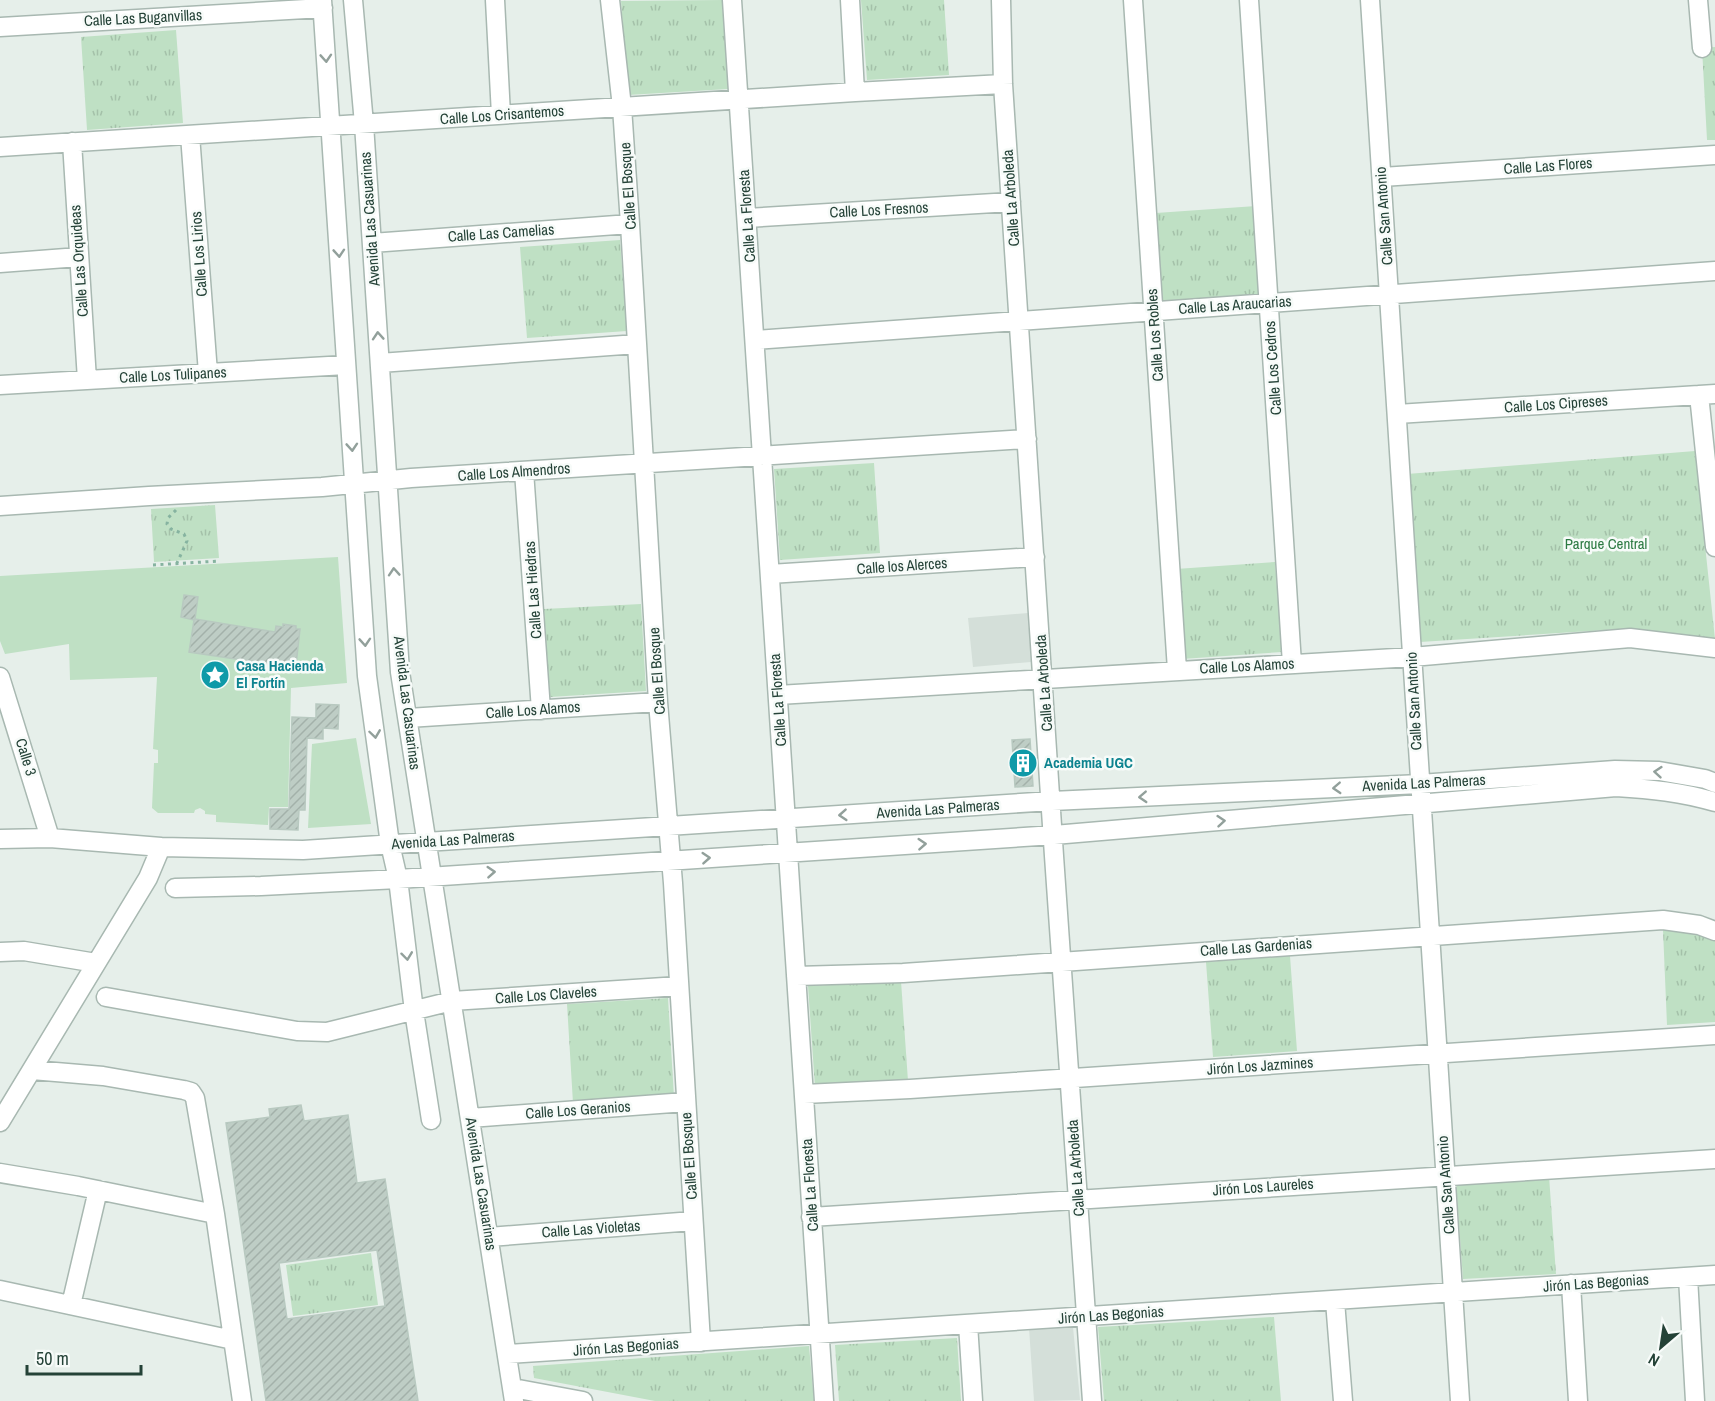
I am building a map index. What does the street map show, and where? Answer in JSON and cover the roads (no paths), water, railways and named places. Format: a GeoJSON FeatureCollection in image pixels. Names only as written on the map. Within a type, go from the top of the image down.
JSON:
{"type":"FeatureCollection","features":[{"type":"Feature","properties":{"kind":"street","name":"Avenida Las Casuarinas"},"geometry":{"type":"LineString","coordinates":[[353,0],[364,124],[400,672],[514,1394]]}},
{"type":"Feature","properties":{"kind":"street"},"geometry":{"type":"LineString","coordinates":[[495,0],[501,115]]}},
{"type":"Feature","properties":{"kind":"street","name":"Calle El Bosque"},"geometry":{"type":"LineString","coordinates":[[610,0],[622,107],[630,224],[658,702],[679,986],[701,1342]]}},
{"type":"Feature","properties":{"kind":"street","name":"Calle La Floresta"},"geometry":{"type":"LineString","coordinates":[[732,0],[824,1401]]}},
{"type":"Feature","properties":{"kind":"street"},"geometry":{"type":"LineString","coordinates":[[850,0],[855,92]]}},
{"type":"Feature","properties":{"kind":"street","name":"Calle La Arboleda"},"geometry":{"type":"LineString","coordinates":[[1001,0],[1011,202],[1092,1401]]}},
{"type":"Feature","properties":{"kind":"street","name":"Calle Los Robles"},"geometry":{"type":"LineString","coordinates":[[1133,0],[1177,670]]}},
{"type":"Feature","properties":{"kind":"street","name":"Calle Los Cedros"},"geometry":{"type":"LineString","coordinates":[[1249,0],[1292,664]]}},
{"type":"Feature","properties":{"kind":"street"},"geometry":{"type":"LineString","coordinates":[[1370,0],[1386,0]]}},
{"type":"Feature","properties":{"kind":"street","name":"Calle San Antonio"},"geometry":{"type":"LineString","coordinates":[[1370,0],[1460,1401]]}},
{"type":"Feature","properties":{"kind":"street"},"geometry":{"type":"LineString","coordinates":[[1698,0],[1702,48]]}},
{"type":"Feature","properties":{"kind":"street"},"geometry":{"type":"LineString","coordinates":[[322,4],[367,676],[390,844],[398,879],[430,1120]]}},
{"type":"Feature","properties":{"kind":"street","name":"Calle Las Buganvillas"},"geometry":{"type":"LineString","coordinates":[[0,27],[322,4]]}},
{"type":"Feature","properties":{"kind":"street","name":"Calle Los Crisantemos"},"geometry":{"type":"LineString","coordinates":[[0,147],[1004,84]]}},
{"type":"Feature","properties":{"kind":"street","name":"Calle Los Lirios"},"geometry":{"type":"LineString","coordinates":[[190,135],[208,373]]}},
{"type":"Feature","properties":{"kind":"street","name":"Calle Las Orquideas"},"geometry":{"type":"LineString","coordinates":[[72,142],[87,380]]}},
{"type":"Feature","properties":{"kind":"street","name":"Calle Las Flores"},"geometry":{"type":"LineString","coordinates":[[1382,177],[1715,155]]}},
{"type":"Feature","properties":{"kind":"street","name":"Calle Los Fresnos"},"geometry":{"type":"LineString","coordinates":[[747,218],[1011,202]]}},
{"type":"Feature","properties":{"kind":"street","name":"Calle Las Camelias"},"geometry":{"type":"LineString","coordinates":[[372,243],[630,224]]}},
{"type":"Feature","properties":{"kind":"street"},"geometry":{"type":"LineString","coordinates":[[0,263],[79,257]]}},
{"type":"Feature","properties":{"kind":"street","name":"Calle Las Araucarias"},"geometry":{"type":"LineString","coordinates":[[755,340],[1715,271]]}},
{"type":"Feature","properties":{"kind":"street"},"geometry":{"type":"LineString","coordinates":[[380,363],[637,344]]}},
{"type":"Feature","properties":{"kind":"street","name":"Calle Los Tulipanes"},"geometry":{"type":"LineString","coordinates":[[0,385],[346,365]]}},
{"type":"Feature","properties":{"kind":"street"},"geometry":{"type":"LineString","coordinates":[[1707,395],[1715,547]]}},
{"type":"Feature","properties":{"kind":"street","name":"Calle Los Cipreses"},"geometry":{"type":"LineString","coordinates":[[1396,414],[1707,395]]}},
{"type":"Feature","properties":{"kind":"street","name":"Calle Los Almendros"},"geometry":{"type":"LineString","coordinates":[[0,506],[1027,439]]}},
{"type":"Feature","properties":{"kind":"street","name":"Calle Las Hiedras"},"geometry":{"type":"LineString","coordinates":[[524,471],[541,710]]}},
{"type":"Feature","properties":{"kind":"street","name":"Calle los Alerces"},"geometry":{"type":"LineString","coordinates":[[770,574],[1035,557]]}},
{"type":"Feature","properties":{"kind":"street","name":"Calle Los Alamos"},"geometry":{"type":"LineString","coordinates":[[778,695],[1412,657],[1630,638],[1715,648]]}},
{"type":"Feature","properties":{"kind":"street","name":"Calle 3"},"geometry":{"type":"LineString","coordinates":[[0,677],[3,696],[50,838]]}},
{"type":"Feature","properties":{"kind":"street","name":"Calle Los Alamos"},"geometry":{"type":"LineString","coordinates":[[408,718],[658,702]]}},
{"type":"Feature","properties":{"kind":"street","name":"Avenida Las Palmeras"},"geometry":{"type":"LineString","coordinates":[[0,839],[50,838],[161,848],[303,850],[1052,801],[1420,784],[1615,770],[1659,771],[1705,779],[1715,783]]}},
{"type":"Feature","properties":{"kind":"street","name":"Avenida Las Palmeras"},"geometry":{"type":"LineString","coordinates":[[175,888],[398,879],[1054,835],[1616,787],[1658,789],[1715,802]]}},
{"type":"Feature","properties":{"kind":"street"},"geometry":{"type":"LineString","coordinates":[[0,1122],[148,878],[161,848]]}},
{"type":"Feature","properties":{"kind":"street","name":"Calle Las Gardenias"},"geometry":{"type":"LineString","coordinates":[[796,976],[903,972],[1663,920],[1699,925],[1715,931]]}},
{"type":"Feature","properties":{"kind":"street"},"geometry":{"type":"LineString","coordinates":[[0,952],[24,951],[96,963]]}},
{"type":"Feature","properties":{"kind":"street","name":"Calle Los Claveles"},"geometry":{"type":"LineString","coordinates":[[106,997],[297,1031],[327,1032],[452,1000],[679,986]]}},
{"type":"Feature","properties":{"kind":"street","name":"Jirón Los Jazmines"},"geometry":{"type":"LineString","coordinates":[[804,1094],[1715,1035]]}},
{"type":"Feature","properties":{"kind":"street"},"geometry":{"type":"LineString","coordinates":[[32,1070],[103,1076],[184,1090],[191,1092],[195,1098],[215,1214],[242,1401]]}},
{"type":"Feature","properties":{"kind":"street","name":"Calle Los Geranios"},"geometry":{"type":"LineString","coordinates":[[471,1118],[686,1102]]}},
{"type":"Feature","properties":{"kind":"street","name":"Jirón Los Laureles"},"geometry":{"type":"LineString","coordinates":[[811,1217],[1715,1159]]}},
{"type":"Feature","properties":{"kind":"street"},"geometry":{"type":"LineString","coordinates":[[0,1173],[215,1214]]}},
{"type":"Feature","properties":{"kind":"street"},"geometry":{"type":"LineString","coordinates":[[71,1305],[98,1190]]}},
{"type":"Feature","properties":{"kind":"street","name":"Calle Las Violetas"},"geometry":{"type":"LineString","coordinates":[[489,1237],[693,1221]]}},
{"type":"Feature","properties":{"kind":"street","name":"Jirón Las Begonias"},"geometry":{"type":"LineString","coordinates":[[508,1354],[1715,1275]]}},
{"type":"Feature","properties":{"kind":"street"},"geometry":{"type":"LineString","coordinates":[[1688,1277],[1695,1401]]}},
{"type":"Feature","properties":{"kind":"street"},"geometry":{"type":"LineString","coordinates":[[1571,1284],[1578,1401]]}},
{"type":"Feature","properties":{"kind":"street"},"geometry":{"type":"LineString","coordinates":[[0,1290],[233,1340]]}},
{"type":"Feature","properties":{"kind":"street"},"geometry":{"type":"LineString","coordinates":[[1335,1301],[1343,1401]]}},
{"type":"Feature","properties":{"kind":"street"},"geometry":{"type":"LineString","coordinates":[[968,1324],[973,1401]]}},
{"type":"Feature","properties":{"kind":"street"},"geometry":{"type":"LineString","coordinates":[[514,1394],[583,1401]]}},
{"type":"Feature","properties":{"kind":"place","name":"Casa Hacienda El Fortín"},"geometry":{"type":"Point","coordinates":[215,675]}},
{"type":"Feature","properties":{"kind":"place","name":"Academia UGC"},"geometry":{"type":"Point","coordinates":[1023,763]}},
{"type":"Feature","properties":{"kind":"park label","name":"Parque Central"},"geometry":{"type":"Point","coordinates":[1606,544]}}]}
